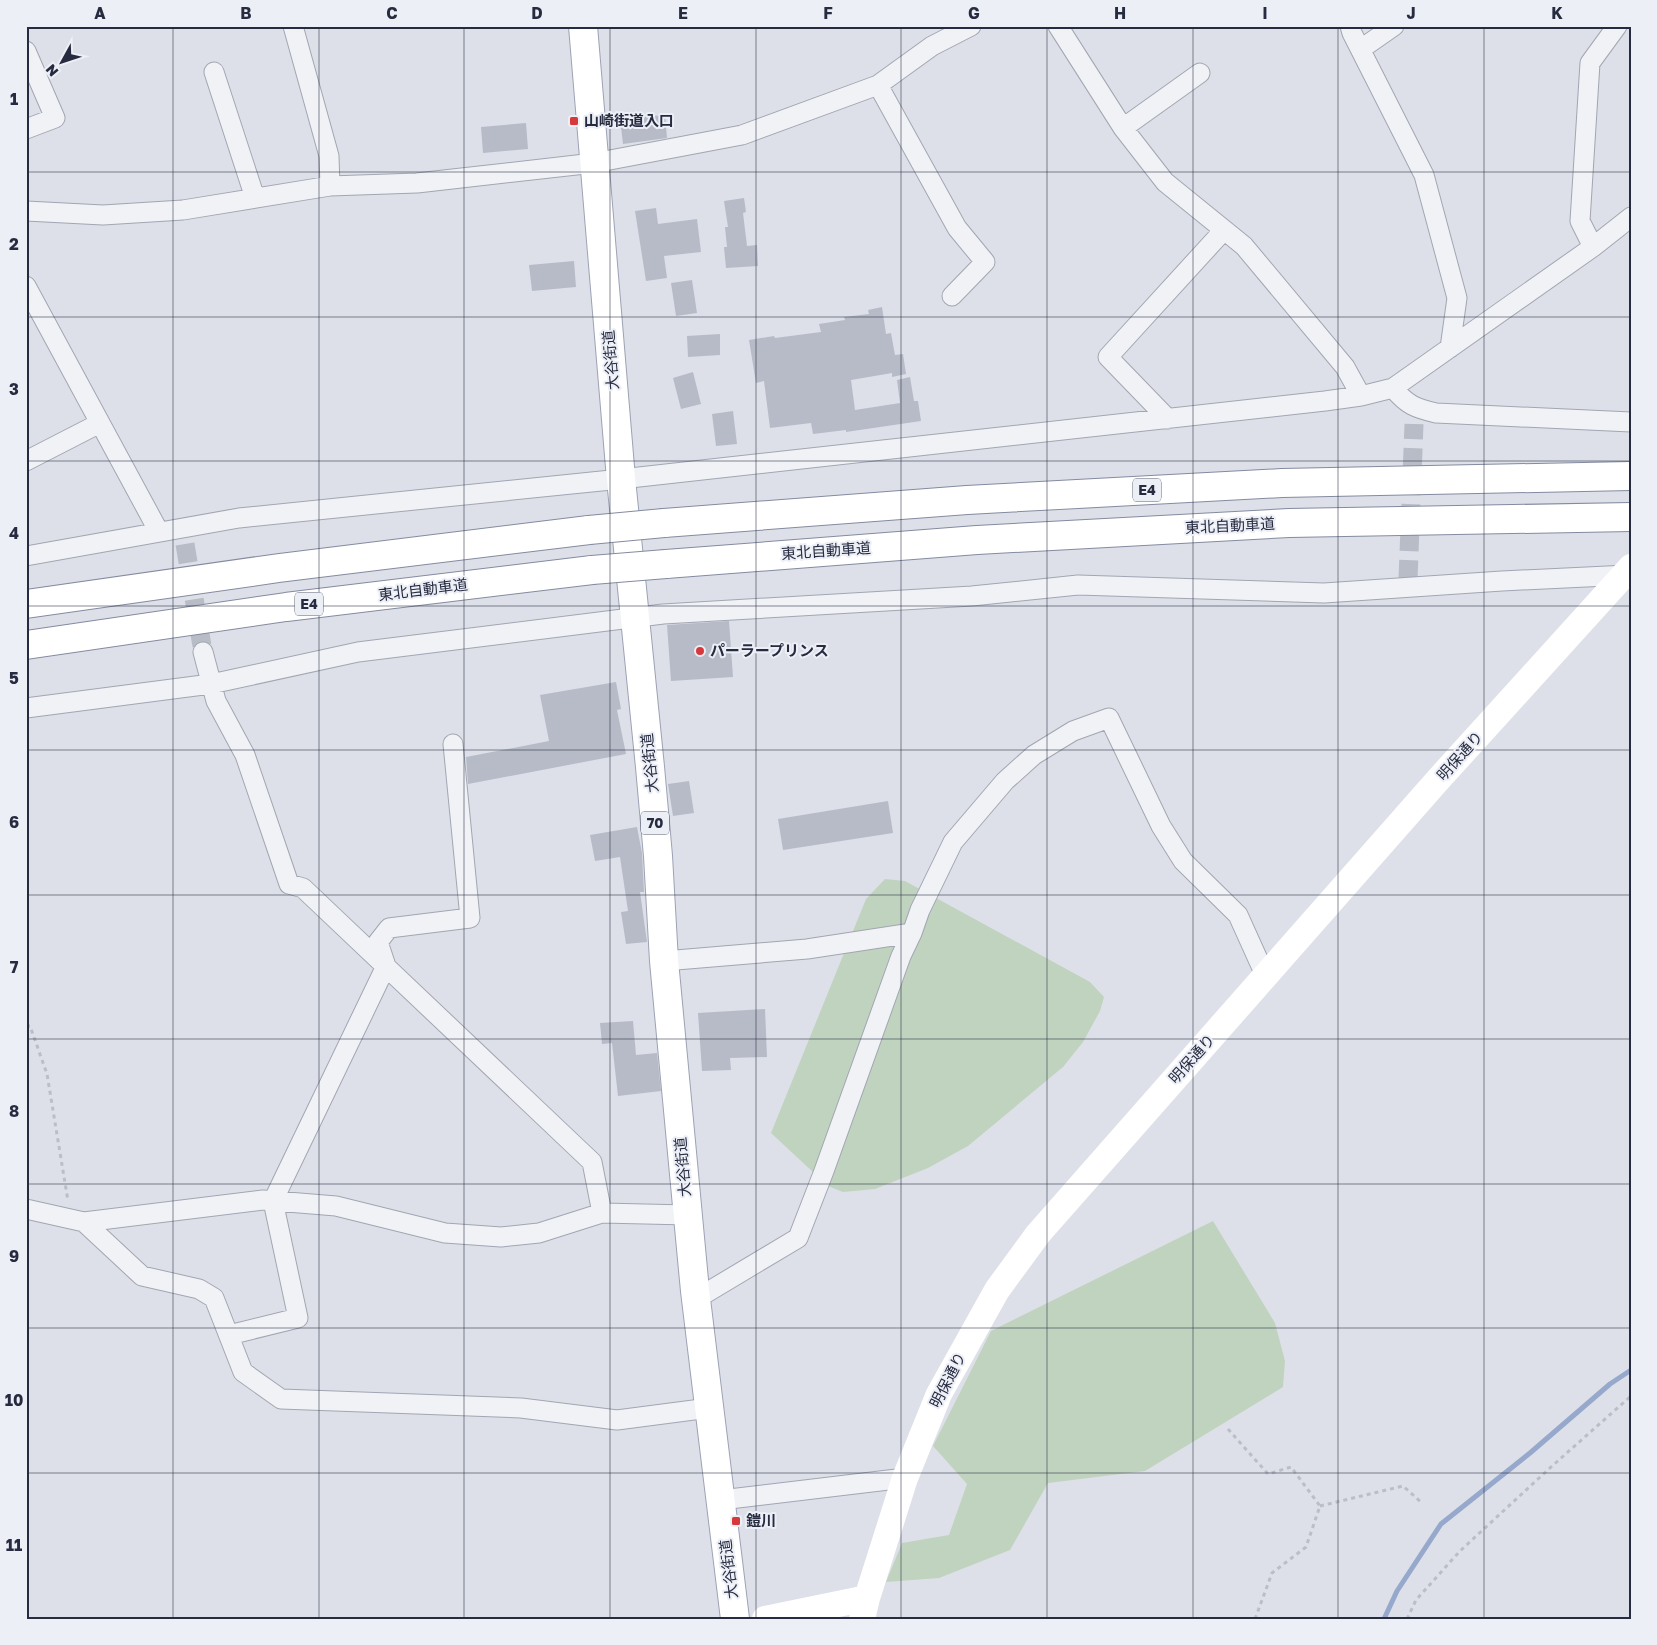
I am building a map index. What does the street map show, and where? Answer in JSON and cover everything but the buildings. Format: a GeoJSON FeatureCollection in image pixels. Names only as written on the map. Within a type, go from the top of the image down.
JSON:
{"type":"FeatureCollection","features":[{"type":"Feature","properties":{"kind":"main road","name":"大谷街道"},"geometry":{"type":"LineString","coordinates":[[583,26],[621,479],[658,856],[664,961],[696,1299],[735,1619]]}},
{"type":"Feature","properties":{"kind":"main road","name":"E4"},"geometry":{"type":"LineString","coordinates":[[26,604],[279,568],[588,530],[664,523],[967,500],[1282,483],[1631,476]]}},
{"type":"Feature","properties":{"kind":"main road","name":"東北自動車道"},"geometry":{"type":"LineString","coordinates":[[26,645],[286,607],[592,570],[666,564],[977,540],[1289,523],[1631,517]]}},
{"type":"Feature","properties":{"kind":"street"},"geometry":{"type":"LineString","coordinates":[[293,26],[330,156],[330,186]]}},
{"type":"Feature","properties":{"kind":"street"},"geometry":{"type":"LineString","coordinates":[[26,211],[103,215],[183,210],[330,186],[417,183],[594,163],[742,136],[878,85],[932,46],[971,26]]}},
{"type":"Feature","properties":{"kind":"street"},"geometry":{"type":"LineString","coordinates":[[1058,26],[1123,128],[1165,182],[1244,246],[1345,367],[1361,396]]}},
{"type":"Feature","properties":{"kind":"street"},"geometry":{"type":"LineString","coordinates":[[1350,26],[1424,175],[1457,298],[1450,348]]}},
{"type":"Feature","properties":{"kind":"street"},"geometry":{"type":"LineString","coordinates":[[1360,49],[1394,26]]}},
{"type":"Feature","properties":{"kind":"street"},"geometry":{"type":"LineString","coordinates":[[1593,247],[1580,221],[1590,63],[1617,26]]}},
{"type":"Feature","properties":{"kind":"street"},"geometry":{"type":"LineString","coordinates":[[26,51],[55,118],[26,129]]}},
{"type":"Feature","properties":{"kind":"street"},"geometry":{"type":"LineString","coordinates":[[214,72],[255,198]]}},
{"type":"Feature","properties":{"kind":"street"},"geometry":{"type":"LineString","coordinates":[[1123,128],[1200,73]]}},
{"type":"Feature","properties":{"kind":"street"},"geometry":{"type":"LineString","coordinates":[[878,85],[957,228],[985,262],[952,296]]}},
{"type":"Feature","properties":{"kind":"street"},"geometry":{"type":"LineString","coordinates":[[26,556],[160,532],[183,536],[239,518],[621,479],[1361,396],[1393,388],[1593,247],[1631,217]]}},
{"type":"Feature","properties":{"kind":"street"},"geometry":{"type":"LineString","coordinates":[[1168,419],[1108,356],[1224,230]]}},
{"type":"Feature","properties":{"kind":"street"},"geometry":{"type":"LineString","coordinates":[[26,286],[160,532]]}},
{"type":"Feature","properties":{"kind":"street"},"geometry":{"type":"LineString","coordinates":[[1393,388],[1415,416],[1436,413],[1631,422]]}},
{"type":"Feature","properties":{"kind":"street"},"geometry":{"type":"LineString","coordinates":[[26,461],[100,423]]}},
{"type":"Feature","properties":{"kind":"street"},"geometry":{"type":"LineString","coordinates":[[26,708],[211,684],[358,652],[663,614],[972,596],[1078,585],[1324,593],[1408,584],[1502,581],[1628,573]]}},
{"type":"Feature","properties":{"kind":"street","name":"明保通り"},"geometry":{"type":"LineString","coordinates":[[865,1609],[905,1478],[939,1394],[997,1290],[1038,1234],[1438,781],[1628,573]]}},
{"type":"Feature","properties":{"kind":"street"},"geometry":{"type":"LineString","coordinates":[[203,652],[216,701],[245,755],[289,884],[303,888],[592,1162],[602,1213]]}},
{"type":"Feature","properties":{"kind":"street"},"geometry":{"type":"LineString","coordinates":[[696,1299],[798,1238],[901,956],[920,910],[953,842],[1005,781],[1034,755],[1072,731],[1109,718],[1161,826],[1183,861],[1238,915],[1266,976]]}},
{"type":"Feature","properties":{"kind":"street"},"geometry":{"type":"LineString","coordinates":[[229,1335],[298,1318],[273,1201],[386,966],[378,942],[388,928],[470,918],[453,744]]}},
{"type":"Feature","properties":{"kind":"street"},"geometry":{"type":"LineString","coordinates":[[664,961],[807,949],[912,933]]}},
{"type":"Feature","properties":{"kind":"street"},"geometry":{"type":"LineString","coordinates":[[26,1209],[78,1220],[263,1200],[336,1206],[445,1233],[501,1237],[539,1233],[602,1213],[688,1215]]}},
{"type":"Feature","properties":{"kind":"street"},"geometry":{"type":"LineString","coordinates":[[78,1220],[142,1276],[199,1289],[214,1298],[244,1372],[281,1399],[521,1408],[617,1420],[709,1408]]}},
{"type":"Feature","properties":{"kind":"street"},"geometry":{"type":"LineString","coordinates":[[720,1500],[905,1478]]}},
{"type":"Feature","properties":{"kind":"street"},"geometry":{"type":"LineString","coordinates":[[765,1619],[865,1609]]}},
{"type":"Feature","properties":{"kind":"path"},"geometry":{"type":"LineString","coordinates":[[26,1026],[30,1026],[47,1074],[78,1220]]}},
{"type":"Feature","properties":{"kind":"path"},"geometry":{"type":"LineString","coordinates":[[1408,1619],[1416,1600],[1460,1551],[1631,1396]]}},
{"type":"Feature","properties":{"kind":"path"},"geometry":{"type":"LineString","coordinates":[[1228,1429],[1268,1474],[1290,1467],[1320,1506]]}},
{"type":"Feature","properties":{"kind":"path"},"geometry":{"type":"LineString","coordinates":[[1320,1506],[1403,1486],[1422,1503]]}},
{"type":"Feature","properties":{"kind":"path"},"geometry":{"type":"LineString","coordinates":[[1254,1619],[1272,1573],[1306,1548],[1320,1506]]}},
{"type":"Feature","properties":{"kind":"green space"},"geometry":{"type":"Polygon","coordinates":[[[885,879],[905,881],[1090,982],[1104,997],[1100,1011],[1083,1042],[1063,1067],[968,1146],[928,1168],[875,1189],[843,1192],[828,1186],[771,1133],[866,899],[885,879]]]}},
{"type":"Feature","properties":{"kind":"green space"},"geometry":{"type":"Polygon","coordinates":[[[1213,1221],[1275,1323],[1285,1361],[1283,1387],[1145,1471],[1048,1483],[1010,1550],[939,1578],[886,1582],[902,1543],[949,1535],[967,1484],[933,1446],[991,1331],[1213,1221]]]}},
{"type":"Feature","properties":{"kind":"waterway"},"geometry":{"type":"LineString","coordinates":[[1384,1619],[1397,1591],[1441,1524],[1530,1453],[1610,1384],[1631,1370]]}},
{"type":"Feature","properties":{"kind":"tunnel"},"geometry":{"type":"LineString","coordinates":[[1408,579],[1414,424]]}},
{"type":"Feature","properties":{"kind":"tunnel"},"geometry":{"type":"LineString","coordinates":[[185,544],[203,652]]}},
{"type":"Feature","properties":{"kind":"place","name":"山崎街道入口"},"geometry":{"type":"Point","coordinates":[574,121]}},
{"type":"Feature","properties":{"kind":"place","name":"パーラープリンス"},"geometry":{"type":"Point","coordinates":[700,651]}},
{"type":"Feature","properties":{"kind":"place","name":"鎧川"},"geometry":{"type":"Point","coordinates":[736,1521]}}]}
